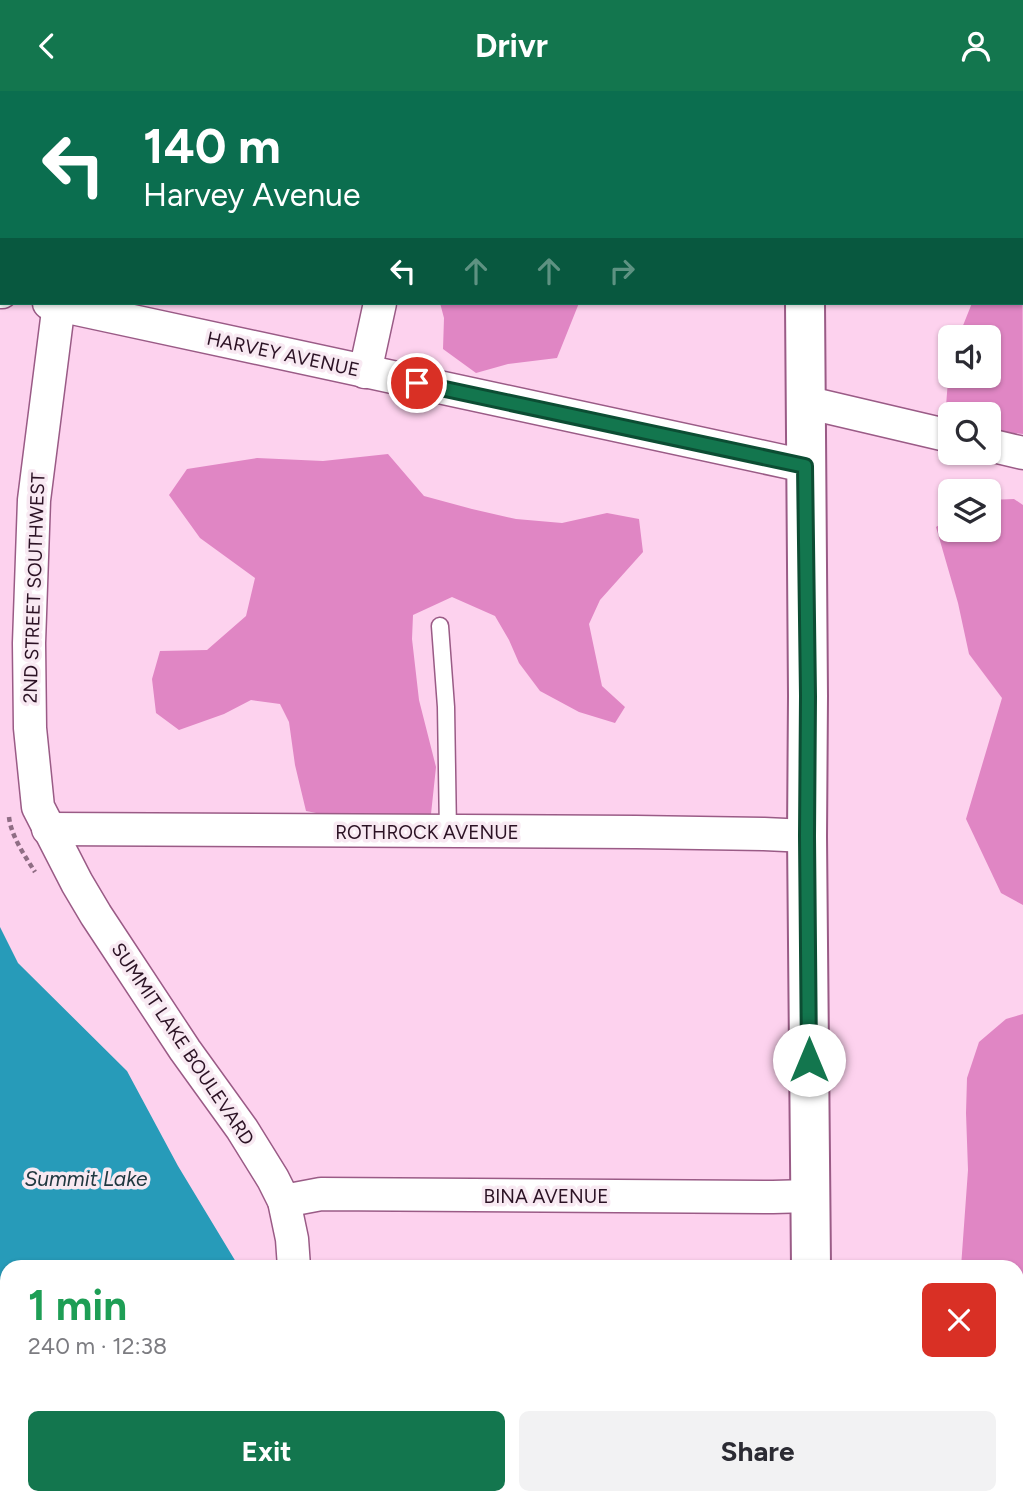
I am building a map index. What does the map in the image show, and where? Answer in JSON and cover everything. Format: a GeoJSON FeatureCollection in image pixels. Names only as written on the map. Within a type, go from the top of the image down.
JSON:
{"type":"FeatureCollection","features":[{"type":"Feature","properties":{"kind":"main road"},"geometry":{"type":"LineString","coordinates":[[805,305],[811,1260]]}},
{"type":"Feature","properties":{"kind":"street","name":"2ND STREET SOUTHWEST"},"geometry":{"type":"LineString","coordinates":[[48,829],[37,803],[30,728],[29,643],[34,499],[56,305]]}},
{"type":"Feature","properties":{"kind":"street","name":"HARVEY AVENUE"},"geometry":{"type":"LineString","coordinates":[[61,305],[805,466]]}},
{"type":"Feature","properties":{"kind":"street"},"geometry":{"type":"LineString","coordinates":[[365,372],[380,305]]}},
{"type":"Feature","properties":{"kind":"street"},"geometry":{"type":"LineString","coordinates":[[805,402],[938,433]]}},
{"type":"Feature","properties":{"kind":"street"},"geometry":{"type":"LineString","coordinates":[[1001,448],[1023,453]]}},
{"type":"Feature","properties":{"kind":"street","name":"ROTHROCK AVENUE"},"geometry":{"type":"LineString","coordinates":[[48,829],[636,832],[807,836]]}},
{"type":"Feature","properties":{"kind":"street","name":"SUMMIT LAKE BOULEVARD"},"geometry":{"type":"LineString","coordinates":[[48,829],[96,915],[273,1179],[284,1201],[293,1260]]}},
{"type":"Feature","properties":{"kind":"street","name":"BINA AVENUE"},"geometry":{"type":"LineString","coordinates":[[284,1201],[321,1194],[810,1196]]}},
{"type":"Feature","properties":{"kind":"lane"},"geometry":{"type":"LineString","coordinates":[[440,626],[446,707],[448,832]]}},
{"type":"Feature","properties":{"kind":"shaded area"},"geometry":{"type":"Polygon","coordinates":[[[441,305],[578,305],[557,358],[508,364],[476,373],[443,349],[444,318],[441,305]]]}},
{"type":"Feature","properties":{"kind":"shaded area"},"geometry":{"type":"Polygon","coordinates":[[[971,305],[1023,305],[1023,434],[1001,431],[1001,402],[946,402],[947,388],[1001,388],[1001,325],[963,325],[971,305]]]}},
{"type":"Feature","properties":{"kind":"shaded area"},"geometry":{"type":"Polygon","coordinates":[[[388,454],[424,496],[472,509],[516,519],[562,523],[607,513],[639,519],[643,552],[600,600],[589,624],[602,686],[625,707],[615,723],[579,712],[540,691],[519,663],[495,616],[452,597],[413,615],[412,639],[419,700],[436,767],[431,814],[352,820],[306,811],[295,765],[289,722],[280,704],[251,700],[224,714],[179,730],[156,713],[152,679],[160,651],[207,650],[246,616],[255,578],[200,538],[169,495],[187,469],[257,458],[323,461],[388,454]]]}},
{"type":"Feature","properties":{"kind":"shaded area"},"geometry":{"type":"Polygon","coordinates":[[[1014,499],[1023,505],[1023,905],[1001,893],[966,819],[1002,698],[969,654],[940,542],[1001,542],[1001,500],[1014,499]]]}},
{"type":"Feature","properties":{"kind":"shaded area"},"geometry":{"type":"Polygon","coordinates":[[[1023,1014],[1023,1260],[962,1260],[968,1170],[967,1078],[979,1042],[1006,1019],[1023,1014]]]}},
{"type":"Feature","properties":{"kind":"water","name":"Summit Lake"},"geometry":{"type":"Polygon","coordinates":[[[0,927],[18,963],[127,1071],[178,1166],[235,1260],[0,1260],[0,927]]]}},
{"type":"Feature","properties":{"kind":"route"},"geometry":{"type":"LineString","coordinates":[[417,383],[805,466],[809,1060]]}}]}
